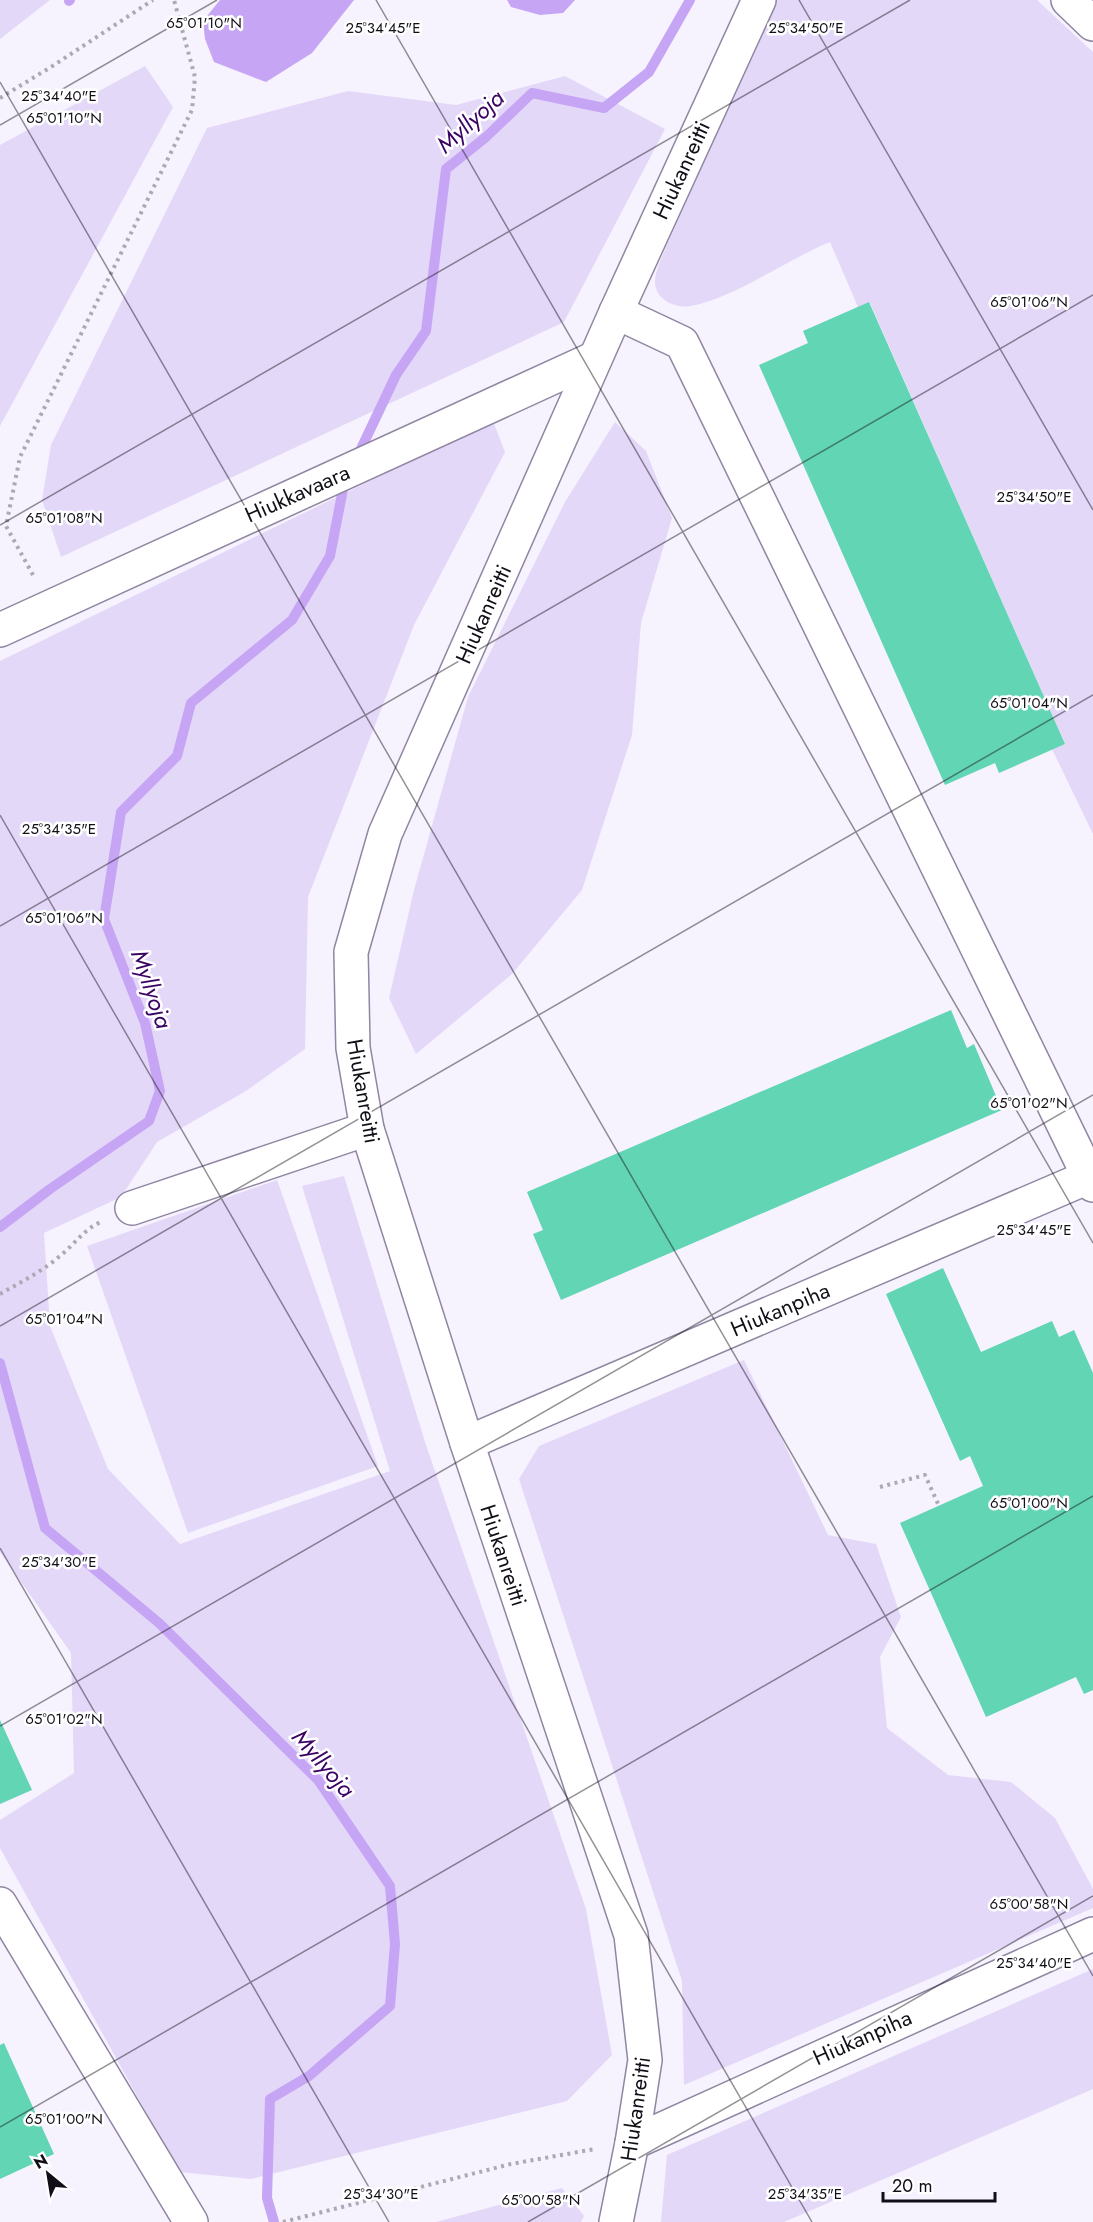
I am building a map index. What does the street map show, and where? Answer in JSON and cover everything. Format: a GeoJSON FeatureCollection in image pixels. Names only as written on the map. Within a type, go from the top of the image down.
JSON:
{"type":"FeatureCollection","features":[{"type":"Feature","properties":{"kind":"street","name":"Hiukanreitti"},"geometry":{"type":"LineString","coordinates":[[616,2222],[632,2143],[645,2060],[631,1935],[467,1443],[367,1129],[353,1048],[351,952],[385,834],[595,358],[759,0]]}},
{"type":"Feature","properties":{"kind":"street"},"geometry":{"type":"LineString","coordinates":[[1068,0],[1093,24]]}},
{"type":"Feature","properties":{"kind":"street"},"geometry":{"type":"LineString","coordinates":[[616,312],[682,344],[1092,1179]]}},
{"type":"Feature","properties":{"kind":"street","name":"Hiukkavaara"},"geometry":{"type":"LineString","coordinates":[[0,630],[595,358]]}},
{"type":"Feature","properties":{"kind":"street"},"geometry":{"type":"LineString","coordinates":[[132,1208],[367,1129]]}},
{"type":"Feature","properties":{"kind":"street","name":"Hiukanpiha"},"geometry":{"type":"LineString","coordinates":[[467,1443],[1092,1179]]}},
{"type":"Feature","properties":{"kind":"street"},"geometry":{"type":"LineString","coordinates":[[0,1904],[191,2222]]}},
{"type":"Feature","properties":{"kind":"street","name":"Hiukanpiha"},"geometry":{"type":"LineString","coordinates":[[632,2143],[1093,1934]]}},
{"type":"Feature","properties":{"kind":"path"},"geometry":{"type":"LineString","coordinates":[[0,98],[153,0]]}},
{"type":"Feature","properties":{"kind":"path"},"geometry":{"type":"LineString","coordinates":[[32,572],[6,526],[21,457],[192,110],[195,77],[174,0]]}},
{"type":"Feature","properties":{"kind":"path"},"geometry":{"type":"LineString","coordinates":[[0,1294],[27,1279],[61,1255],[90,1226],[132,1208]]}},
{"type":"Feature","properties":{"kind":"path"},"geometry":{"type":"LineString","coordinates":[[880,1486],[926,1475],[939,1506]]}},
{"type":"Feature","properties":{"kind":"path"},"geometry":{"type":"LineString","coordinates":[[286,2221],[511,2164],[632,2143]]}},
{"type":"Feature","properties":{"kind":"shaded area"},"geometry":{"type":"Polygon","coordinates":[[[0,0],[50,0],[0,39],[0,0]]]}},
{"type":"Feature","properties":{"kind":"shaded area"},"geometry":{"type":"Polygon","coordinates":[[[220,0],[354,0],[312,53],[266,82],[214,62],[205,39],[203,21],[220,0]]]}},
{"type":"Feature","properties":{"kind":"shaded area"},"geometry":{"type":"Polygon","coordinates":[[[507,0],[575,0],[563,13],[540,15],[511,7],[507,0]]]}},
{"type":"Feature","properties":{"kind":"shaded area"},"geometry":{"type":"Polygon","coordinates":[[[776,0],[1037,0],[1093,52],[1093,834],[1052,749],[1065,744],[870,303],[858,307],[830,242],[726,295],[691,306],[678,306],[666,301],[656,287],[655,280],[662,258],[776,0]]]}},
{"type":"Feature","properties":{"kind":"shaded area"},"geometry":{"type":"Polygon","coordinates":[[[145,66],[173,107],[0,426],[0,145],[145,66]]]}},
{"type":"Feature","properties":{"kind":"shaded area"},"geometry":{"type":"Polygon","coordinates":[[[565,76],[665,129],[564,322],[61,557],[42,500],[51,445],[207,128],[348,91],[456,105],[565,76]]]}},
{"type":"Feature","properties":{"kind":"shaded area"},"geometry":{"type":"Polygon","coordinates":[[[493,421],[505,452],[414,625],[308,897],[305,1049],[246,1091],[157,1142],[121,1197],[44,1233],[50,1326],[108,1469],[180,1544],[390,1471],[302,1186],[344,1176],[425,1442],[586,1909],[612,2055],[567,2101],[251,2179],[179,2172],[0,1848],[0,1820],[74,1773],[71,1653],[0,1552],[0,661],[493,421]]]}},
{"type":"Feature","properties":{"kind":"shaded area"},"geometry":{"type":"Polygon","coordinates":[[[615,422],[646,451],[672,518],[641,623],[632,735],[582,890],[512,974],[416,1054],[389,998],[414,890],[468,697],[565,502],[615,422]]]}},
{"type":"Feature","properties":{"kind":"shaded area"},"geometry":{"type":"Polygon","coordinates":[[[277,1180],[378,1466],[188,1533],[87,1246],[277,1180]]]}},
{"type":"Feature","properties":{"kind":"shaded area"},"geometry":{"type":"Polygon","coordinates":[[[744,1360],[828,1535],[876,1544],[901,1617],[880,1657],[887,1728],[948,1775],[1011,1782],[1055,1818],[1093,1889],[1093,1908],[684,2085],[682,1981],[519,1479],[539,1446],[744,1360]]]}},
{"type":"Feature","properties":{"kind":"shaded area"},"geometry":{"type":"Polygon","coordinates":[[[1093,1969],[1093,2089],[784,2222],[661,2222],[667,2155],[1093,1969]]]}},
{"type":"Feature","properties":{"kind":"shaded area"},"geometry":{"type":"Polygon","coordinates":[[[562,2188],[584,2216],[581,2222],[436,2222],[562,2188]]]}},
{"type":"Feature","properties":{"kind":"building"},"geometry":{"type":"Polygon","coordinates":[[[869,302],[1065,744],[999,773],[995,763],[945,785],[759,365],[808,343],[803,331],[869,302]]]}},
{"type":"Feature","properties":{"kind":"building"},"geometry":{"type":"Polygon","coordinates":[[[951,1010],[967,1048],[974,1044],[1002,1110],[561,1300],[533,1234],[543,1230],[527,1192],[951,1010]]]}},
{"type":"Feature","properties":{"kind":"building"},"geometry":{"type":"Polygon","coordinates":[[[943,1268],[981,1352],[1052,1321],[1059,1337],[1074,1330],[1093,1373],[1093,1690],[1084,1694],[1076,1677],[986,1717],[900,1523],[983,1486],[970,1456],[960,1461],[886,1294],[943,1268]]]}},
{"type":"Feature","properties":{"kind":"building"},"geometry":{"type":"Polygon","coordinates":[[[0,1720],[32,1790],[0,1804],[0,1720]]]}},
{"type":"Feature","properties":{"kind":"building"},"geometry":{"type":"Polygon","coordinates":[[[4,2043],[54,2154],[0,2179],[0,2045],[4,2043]]]}},
{"type":"Feature","properties":{"kind":"waterway","name":"Myllyoja"},"geometry":{"type":"LineString","coordinates":[[360,451],[396,375],[426,331],[446,169],[486,137],[532,93],[604,108],[649,72],[690,0]]}},
{"type":"Feature","properties":{"kind":"waterway","name":"Myllyoja"},"geometry":{"type":"LineString","coordinates":[[0,1227],[50,1189],[149,1121],[160,1091],[145,1023],[104,919],[121,812],[177,756],[191,703],[292,620],[330,556],[344,484]]}},
{"type":"Feature","properties":{"kind":"waterway","name":"Myllyoja"},"geometry":{"type":"LineString","coordinates":[[0,1363],[45,1528],[159,1623],[318,1780],[390,1886],[395,1944],[390,2006],[309,2076],[270,2099],[267,2198],[274,2222]]}}]}
